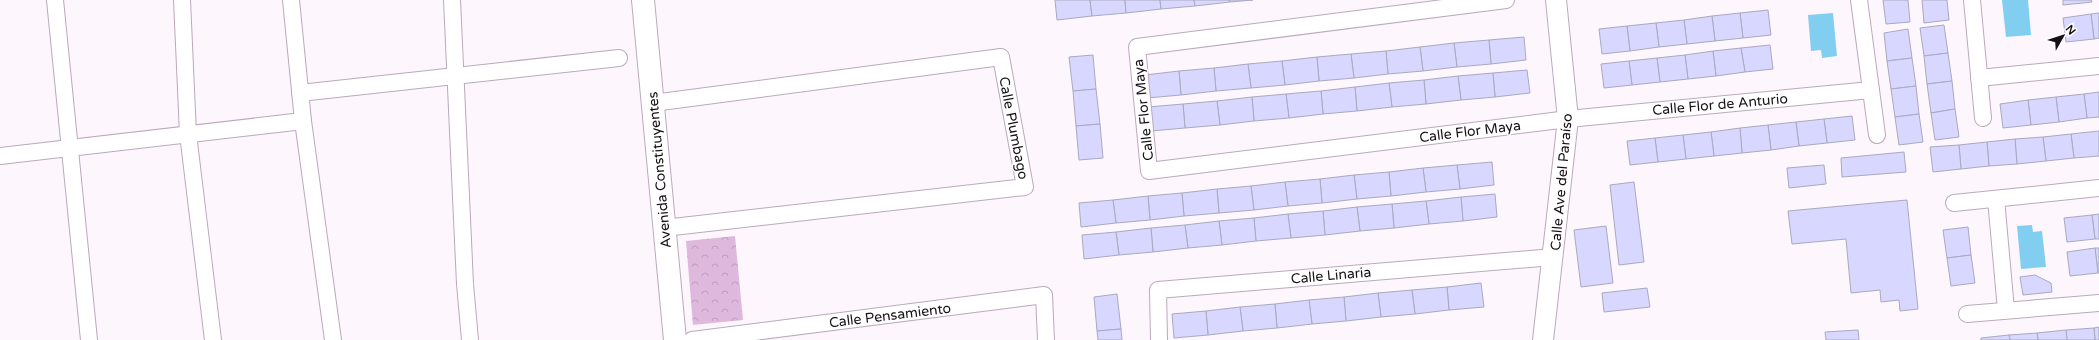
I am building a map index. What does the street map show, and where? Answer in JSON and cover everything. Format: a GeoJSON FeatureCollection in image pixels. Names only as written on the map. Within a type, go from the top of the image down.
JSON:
{"type":"FeatureCollection","features":[{"type":"Feature","properties":{"kind":"main road","name":"Avenida Constituyentes"},"geometry":{"type":"LineString","coordinates":[[643,0],[675,340]]}},
{"type":"Feature","properties":{"kind":"street"},"geometry":{"type":"LineString","coordinates":[[55,0],[89,340]]}},
{"type":"Feature","properties":{"kind":"street"},"geometry":{"type":"LineString","coordinates":[[182,0],[188,134],[213,340]]}},
{"type":"Feature","properties":{"kind":"street"},"geometry":{"type":"LineString","coordinates":[[291,0],[303,121],[333,340]]}},
{"type":"Feature","properties":{"kind":"street"},"geometry":{"type":"LineString","coordinates":[[452,0],[454,76],[465,284],[470,340]]}},
{"type":"Feature","properties":{"kind":"street","name":"Calle Flor Maya"},"geometry":{"type":"LineString","coordinates":[[1506,0],[1137,47],[1149,171],[1568,119]]}},
{"type":"Feature","properties":{"kind":"street","name":"Calle Ave del Paraíso"},"geometry":{"type":"LineString","coordinates":[[1543,340],[1554,257],[1568,119],[1556,0]]}},
{"type":"Feature","properties":{"kind":"street"},"geometry":{"type":"LineString","coordinates":[[1859,0],[1877,135]]}},
{"type":"Feature","properties":{"kind":"street"},"geometry":{"type":"LineString","coordinates":[[1972,0],[1983,118]]}},
{"type":"Feature","properties":{"kind":"street","name":"Calle Plumbago"},"geometry":{"type":"LineString","coordinates":[[653,103],[1000,57],[1025,187],[664,228]]}},
{"type":"Feature","properties":{"kind":"street"},"geometry":{"type":"LineString","coordinates":[[300,93],[619,58]]}},
{"type":"Feature","properties":{"kind":"street"},"geometry":{"type":"LineString","coordinates":[[1979,78],[2099,66]]}},
{"type":"Feature","properties":{"kind":"street","name":"Calle Flor de Anturio"},"geometry":{"type":"LineString","coordinates":[[1568,119],[1871,90]]}},
{"type":"Feature","properties":{"kind":"street"},"geometry":{"type":"LineString","coordinates":[[0,156],[303,121]]}},
{"type":"Feature","properties":{"kind":"street"},"geometry":{"type":"LineString","coordinates":[[1954,203],[2099,188]]}},
{"type":"Feature","properties":{"kind":"street"},"geometry":{"type":"LineString","coordinates":[[1996,199],[2006,310]]}},
{"type":"Feature","properties":{"kind":"street","name":"Calle Linaria"},"geometry":{"type":"LineString","coordinates":[[1159,340],[1158,290],[1554,257]]}},
{"type":"Feature","properties":{"kind":"street","name":"Calle Pensamiento"},"geometry":{"type":"LineString","coordinates":[[692,340],[1044,295],[1046,340]]}},
{"type":"Feature","properties":{"kind":"street"},"geometry":{"type":"LineString","coordinates":[[1967,314],[2099,303]]}},
{"type":"Feature","properties":{"kind":"green space"},"geometry":{"type":"Polygon","coordinates":[[[735,236],[743,320],[693,325],[686,241],[735,236]]]}},
{"type":"Feature","properties":{"kind":"water"},"geometry":{"type":"Polygon","coordinates":[[[2002,0],[2028,0],[2031,35],[2006,37],[2002,0]]]}},
{"type":"Feature","properties":{"kind":"water"},"geometry":{"type":"Polygon","coordinates":[[[1833,13],[1837,56],[1822,58],[1821,50],[1811,51],[1808,15],[1833,13]]]}},
{"type":"Feature","properties":{"kind":"water"},"geometry":{"type":"Polygon","coordinates":[[[2032,225],[2033,232],[2042,231],[2046,267],[2021,269],[2017,226],[2032,225]]]}},
{"type":"Feature","properties":{"kind":"building"},"geometry":{"type":"Polygon","coordinates":[[[1055,0],[1090,0],[1092,16],[1057,20],[1055,0]]]}},
{"type":"Feature","properties":{"kind":"building"},"geometry":{"type":"Polygon","coordinates":[[[1090,0],[1125,0],[1126,13],[1092,16],[1090,0]]]}},
{"type":"Feature","properties":{"kind":"building"},"geometry":{"type":"Polygon","coordinates":[[[1125,0],[1160,0],[1161,9],[1126,13],[1125,0]]]}},
{"type":"Feature","properties":{"kind":"building"},"geometry":{"type":"Polygon","coordinates":[[[1160,0],[1194,0],[1195,6],[1161,9],[1160,0]]]}},
{"type":"Feature","properties":{"kind":"building"},"geometry":{"type":"Polygon","coordinates":[[[1194,0],[1229,0],[1230,2],[1195,6],[1194,0]]]}},
{"type":"Feature","properties":{"kind":"building"},"geometry":{"type":"Polygon","coordinates":[[[1229,0],[1253,0],[1230,2],[1229,0]]]}},
{"type":"Feature","properties":{"kind":"building"},"geometry":{"type":"Polygon","coordinates":[[[1883,0],[1908,0],[1910,22],[1886,24],[1883,0]]]}},
{"type":"Feature","properties":{"kind":"building"},"geometry":{"type":"Polygon","coordinates":[[[1922,0],[1947,0],[1949,20],[1924,23],[1922,0]]]}},
{"type":"Feature","properties":{"kind":"building"},"geometry":{"type":"Polygon","coordinates":[[[2063,0],[2091,0],[2092,2],[2063,5],[2063,0]]]}},
{"type":"Feature","properties":{"kind":"building"},"geometry":{"type":"Polygon","coordinates":[[[1768,10],[1771,35],[1743,38],[1740,13],[1768,10]]]}},
{"type":"Feature","properties":{"kind":"building"},"geometry":{"type":"Polygon","coordinates":[[[1740,13],[1743,38],[1715,41],[1712,16],[1740,13]]]}},
{"type":"Feature","properties":{"kind":"building"},"geometry":{"type":"Polygon","coordinates":[[[2099,13],[2099,38],[2094,39],[2091,14],[2099,13]]]}},
{"type":"Feature","properties":{"kind":"building"},"geometry":{"type":"Polygon","coordinates":[[[2091,14],[2094,39],[2066,42],[2063,18],[2091,14]]]}},
{"type":"Feature","properties":{"kind":"building"},"geometry":{"type":"Polygon","coordinates":[[[1712,16],[1715,41],[1687,44],[1684,20],[1712,16]]]}},
{"type":"Feature","properties":{"kind":"building"},"geometry":{"type":"Polygon","coordinates":[[[1684,20],[1687,44],[1659,47],[1656,23],[1684,20]]]}},
{"type":"Feature","properties":{"kind":"building"},"geometry":{"type":"Polygon","coordinates":[[[1656,23],[1659,47],[1630,51],[1627,26],[1656,23]]]}},
{"type":"Feature","properties":{"kind":"building"},"geometry":{"type":"Polygon","coordinates":[[[1944,25],[1948,53],[1924,56],[1920,28],[1944,25]]]}},
{"type":"Feature","properties":{"kind":"building"},"geometry":{"type":"Polygon","coordinates":[[[1627,26],[1630,51],[1602,54],[1599,29],[1627,26]]]}},
{"type":"Feature","properties":{"kind":"building"},"geometry":{"type":"Polygon","coordinates":[[[1908,29],[1912,58],[1887,61],[1884,33],[1908,29]]]}},
{"type":"Feature","properties":{"kind":"building"},"geometry":{"type":"Polygon","coordinates":[[[1524,37],[1526,60],[1491,64],[1489,40],[1524,37]]]}},
{"type":"Feature","properties":{"kind":"building"},"geometry":{"type":"Polygon","coordinates":[[[1489,40],[1491,64],[1457,67],[1454,43],[1489,40]]]}},
{"type":"Feature","properties":{"kind":"building"},"geometry":{"type":"Polygon","coordinates":[[[1454,43],[1457,67],[1423,71],[1420,47],[1454,43]]]}},
{"type":"Feature","properties":{"kind":"building"},"geometry":{"type":"Polygon","coordinates":[[[1770,45],[1773,69],[1745,72],[1741,48],[1770,45]]]}},
{"type":"Feature","properties":{"kind":"building"},"geometry":{"type":"Polygon","coordinates":[[[1420,47],[1423,71],[1388,74],[1386,51],[1420,47]]]}},
{"type":"Feature","properties":{"kind":"building"},"geometry":{"type":"Polygon","coordinates":[[[1741,48],[1745,72],[1716,76],[1713,51],[1741,48]]]}},
{"type":"Feature","properties":{"kind":"building"},"geometry":{"type":"Polygon","coordinates":[[[1386,51],[1388,74],[1354,78],[1351,54],[1386,51]]]}},
{"type":"Feature","properties":{"kind":"building"},"geometry":{"type":"Polygon","coordinates":[[[1713,51],[1716,76],[1688,79],[1685,55],[1713,51]]]}},
{"type":"Feature","properties":{"kind":"building"},"geometry":{"type":"Polygon","coordinates":[[[1948,53],[1952,81],[1927,84],[1924,56],[1948,53]]]}},
{"type":"Feature","properties":{"kind":"building"},"geometry":{"type":"Polygon","coordinates":[[[1351,54],[1354,78],[1319,81],[1317,57],[1351,54]]]}},
{"type":"Feature","properties":{"kind":"building"},"geometry":{"type":"Polygon","coordinates":[[[1093,55],[1096,89],[1073,91],[1069,57],[1093,55]]]}},
{"type":"Feature","properties":{"kind":"building"},"geometry":{"type":"Polygon","coordinates":[[[1685,55],[1688,79],[1660,82],[1657,58],[1685,55]]]}},
{"type":"Feature","properties":{"kind":"building"},"geometry":{"type":"Polygon","coordinates":[[[1317,57],[1319,81],[1285,85],[1282,61],[1317,57]]]}},
{"type":"Feature","properties":{"kind":"building"},"geometry":{"type":"Polygon","coordinates":[[[1657,58],[1660,82],[1632,85],[1629,61],[1657,58]]]}},
{"type":"Feature","properties":{"kind":"building"},"geometry":{"type":"Polygon","coordinates":[[[1912,58],[1916,86],[1891,89],[1887,61],[1912,58]]]}},
{"type":"Feature","properties":{"kind":"building"},"geometry":{"type":"Polygon","coordinates":[[[1282,61],[1285,85],[1251,88],[1248,64],[1282,61]]]}},
{"type":"Feature","properties":{"kind":"building"},"geometry":{"type":"Polygon","coordinates":[[[1629,61],[1632,85],[1604,88],[1601,64],[1629,61]]]}},
{"type":"Feature","properties":{"kind":"building"},"geometry":{"type":"Polygon","coordinates":[[[1248,64],[1251,88],[1216,91],[1214,68],[1248,64]]]}},
{"type":"Feature","properties":{"kind":"building"},"geometry":{"type":"Polygon","coordinates":[[[1214,68],[1216,91],[1181,95],[1179,71],[1214,68]]]}},
{"type":"Feature","properties":{"kind":"building"},"geometry":{"type":"Polygon","coordinates":[[[1527,70],[1530,93],[1495,97],[1493,73],[1527,70]]]}},
{"type":"Feature","properties":{"kind":"building"},"geometry":{"type":"Polygon","coordinates":[[[1179,71],[1181,95],[1147,98],[1145,75],[1179,71]]]}},
{"type":"Feature","properties":{"kind":"building"},"geometry":{"type":"Polygon","coordinates":[[[1493,73],[1495,97],[1461,100],[1458,76],[1493,73]]]}},
{"type":"Feature","properties":{"kind":"building"},"geometry":{"type":"Polygon","coordinates":[[[1458,76],[1461,100],[1426,104],[1424,80],[1458,76]]]}},
{"type":"Feature","properties":{"kind":"building"},"geometry":{"type":"Polygon","coordinates":[[[1424,80],[1426,104],[1392,107],[1389,83],[1424,80]]]}},
{"type":"Feature","properties":{"kind":"building"},"geometry":{"type":"Polygon","coordinates":[[[1952,81],[1955,109],[1931,113],[1927,84],[1952,81]]]}},
{"type":"Feature","properties":{"kind":"building"},"geometry":{"type":"Polygon","coordinates":[[[1389,83],[1392,107],[1357,111],[1355,87],[1389,83]]]}},
{"type":"Feature","properties":{"kind":"building"},"geometry":{"type":"Polygon","coordinates":[[[1916,86],[1919,114],[1895,117],[1891,89],[1916,86]]]}},
{"type":"Feature","properties":{"kind":"building"},"geometry":{"type":"Polygon","coordinates":[[[1355,87],[1357,111],[1323,114],[1321,91],[1355,87]]]}},
{"type":"Feature","properties":{"kind":"building"},"geometry":{"type":"Polygon","coordinates":[[[1096,89],[1100,124],[1076,126],[1073,91],[1096,89]]]}},
{"type":"Feature","properties":{"kind":"building"},"geometry":{"type":"Polygon","coordinates":[[[1321,91],[1323,114],[1289,118],[1286,94],[1321,91]]]}},
{"type":"Feature","properties":{"kind":"building"},"geometry":{"type":"Polygon","coordinates":[[[2099,92],[2099,117],[2087,118],[2084,94],[2099,92]]]}},
{"type":"Feature","properties":{"kind":"building"},"geometry":{"type":"Polygon","coordinates":[[[1286,94],[1289,118],[1254,121],[1252,97],[1286,94]]]}},
{"type":"Feature","properties":{"kind":"building"},"geometry":{"type":"Polygon","coordinates":[[[2084,94],[2087,118],[2059,122],[2056,97],[2084,94]]]}},
{"type":"Feature","properties":{"kind":"building"},"geometry":{"type":"Polygon","coordinates":[[[1252,97],[1254,121],[1220,125],[1217,101],[1252,97]]]}},
{"type":"Feature","properties":{"kind":"building"},"geometry":{"type":"Polygon","coordinates":[[[2056,97],[2059,122],[2031,125],[2028,100],[2056,97]]]}},
{"type":"Feature","properties":{"kind":"building"},"geometry":{"type":"Polygon","coordinates":[[[2028,100],[2031,125],[2003,128],[2000,104],[2028,100]]]}},
{"type":"Feature","properties":{"kind":"building"},"geometry":{"type":"Polygon","coordinates":[[[1217,101],[1220,125],[1185,128],[1183,104],[1217,101]]]}},
{"type":"Feature","properties":{"kind":"building"},"geometry":{"type":"Polygon","coordinates":[[[1183,104],[1185,128],[1151,131],[1148,107],[1183,104]]]}},
{"type":"Feature","properties":{"kind":"building"},"geometry":{"type":"Polygon","coordinates":[[[1955,109],[1959,137],[1935,140],[1931,113],[1955,109]]]}},
{"type":"Feature","properties":{"kind":"building"},"geometry":{"type":"Polygon","coordinates":[[[1919,114],[1923,142],[1899,145],[1895,117],[1919,114]]]}},
{"type":"Feature","properties":{"kind":"building"},"geometry":{"type":"Polygon","coordinates":[[[1852,116],[1855,140],[1827,143],[1824,119],[1852,116]]]}},
{"type":"Feature","properties":{"kind":"building"},"geometry":{"type":"Polygon","coordinates":[[[1824,119],[1827,143],[1799,146],[1796,122],[1824,119]]]}},
{"type":"Feature","properties":{"kind":"building"},"geometry":{"type":"Polygon","coordinates":[[[1796,122],[1799,146],[1771,150],[1768,125],[1796,122]]]}},
{"type":"Feature","properties":{"kind":"building"},"geometry":{"type":"Polygon","coordinates":[[[1100,124],[1103,158],[1079,160],[1076,126],[1100,124]]]}},
{"type":"Feature","properties":{"kind":"building"},"geometry":{"type":"Polygon","coordinates":[[[1768,125],[1771,150],[1742,153],[1740,128],[1768,125]]]}},
{"type":"Feature","properties":{"kind":"building"},"geometry":{"type":"Polygon","coordinates":[[[1740,128],[1742,153],[1714,156],[1711,132],[1740,128]]]}},
{"type":"Feature","properties":{"kind":"building"},"geometry":{"type":"Polygon","coordinates":[[[2099,131],[2099,156],[2074,158],[2071,134],[2099,131]]]}},
{"type":"Feature","properties":{"kind":"building"},"geometry":{"type":"Polygon","coordinates":[[[1711,132],[1714,156],[1686,159],[1683,135],[1711,132]]]}},
{"type":"Feature","properties":{"kind":"building"},"geometry":{"type":"Polygon","coordinates":[[[2071,134],[2074,158],[2046,161],[2043,137],[2071,134]]]}},
{"type":"Feature","properties":{"kind":"building"},"geometry":{"type":"Polygon","coordinates":[[[1683,135],[1686,159],[1658,162],[1655,138],[1683,135]]]}},
{"type":"Feature","properties":{"kind":"building"},"geometry":{"type":"Polygon","coordinates":[[[2043,137],[2046,161],[2017,164],[2015,139],[2043,137]]]}},
{"type":"Feature","properties":{"kind":"building"},"geometry":{"type":"Polygon","coordinates":[[[1655,138],[1658,162],[1630,165],[1627,141],[1655,138]]]}},
{"type":"Feature","properties":{"kind":"building"},"geometry":{"type":"Polygon","coordinates":[[[2015,139],[2017,164],[1989,166],[1987,142],[2015,139]]]}},
{"type":"Feature","properties":{"kind":"building"},"geometry":{"type":"Polygon","coordinates":[[[1987,142],[1989,166],[1961,169],[1959,145],[1987,142]]]}},
{"type":"Feature","properties":{"kind":"building"},"geometry":{"type":"Polygon","coordinates":[[[1959,145],[1961,169],[1933,172],[1930,147],[1959,145]]]}},
{"type":"Feature","properties":{"kind":"building"},"geometry":{"type":"Polygon","coordinates":[[[1904,152],[1906,172],[1842,177],[1841,158],[1904,152]]]}},
{"type":"Feature","properties":{"kind":"building"},"geometry":{"type":"Polygon","coordinates":[[[1492,162],[1494,185],[1460,189],[1457,165],[1492,162]]]}},
{"type":"Feature","properties":{"kind":"building"},"geometry":{"type":"Polygon","coordinates":[[[1457,165],[1460,189],[1426,192],[1423,168],[1457,165]]]}},
{"type":"Feature","properties":{"kind":"building"},"geometry":{"type":"Polygon","coordinates":[[[1824,165],[1826,184],[1789,188],[1787,168],[1824,165]]]}},
{"type":"Feature","properties":{"kind":"building"},"geometry":{"type":"Polygon","coordinates":[[[1423,168],[1426,192],[1391,196],[1389,172],[1423,168]]]}},
{"type":"Feature","properties":{"kind":"building"},"geometry":{"type":"Polygon","coordinates":[[[1389,172],[1391,196],[1357,199],[1354,175],[1389,172]]]}},
{"type":"Feature","properties":{"kind":"building"},"geometry":{"type":"Polygon","coordinates":[[[1354,175],[1357,199],[1322,203],[1320,179],[1354,175]]]}},
{"type":"Feature","properties":{"kind":"building"},"geometry":{"type":"Polygon","coordinates":[[[1320,179],[1322,203],[1288,206],[1285,182],[1320,179]]]}},
{"type":"Feature","properties":{"kind":"building"},"geometry":{"type":"Polygon","coordinates":[[[1285,182],[1288,206],[1254,210],[1251,186],[1285,182]]]}},
{"type":"Feature","properties":{"kind":"building"},"geometry":{"type":"Polygon","coordinates":[[[1634,182],[1644,262],[1619,265],[1610,185],[1634,182]]]}},
{"type":"Feature","properties":{"kind":"building"},"geometry":{"type":"Polygon","coordinates":[[[1251,186],[1254,210],[1219,213],[1217,189],[1251,186]]]}},
{"type":"Feature","properties":{"kind":"building"},"geometry":{"type":"Polygon","coordinates":[[[1217,189],[1219,213],[1184,216],[1182,193],[1217,189]]]}},
{"type":"Feature","properties":{"kind":"building"},"geometry":{"type":"Polygon","coordinates":[[[1182,193],[1184,216],[1150,220],[1148,196],[1182,193]]]}},
{"type":"Feature","properties":{"kind":"building"},"geometry":{"type":"Polygon","coordinates":[[[1495,194],[1497,217],[1463,221],[1461,197],[1495,194]]]}},
{"type":"Feature","properties":{"kind":"building"},"geometry":{"type":"Polygon","coordinates":[[[1148,196],[1150,220],[1116,223],[1113,200],[1148,196]]]}},
{"type":"Feature","properties":{"kind":"building"},"geometry":{"type":"Polygon","coordinates":[[[1461,197],[1463,221],[1429,224],[1426,201],[1461,197]]]}},
{"type":"Feature","properties":{"kind":"building"},"geometry":{"type":"Polygon","coordinates":[[[1113,200],[1116,223],[1081,227],[1079,203],[1113,200]]]}},
{"type":"Feature","properties":{"kind":"building"},"geometry":{"type":"Polygon","coordinates":[[[1907,200],[1918,309],[1900,311],[1899,300],[1881,302],[1880,290],[1851,293],[1846,239],[1792,244],[1788,211],[1907,200]]]}},
{"type":"Feature","properties":{"kind":"building"},"geometry":{"type":"Polygon","coordinates":[[[1426,201],[1429,224],[1394,228],[1392,204],[1426,201]]]}},
{"type":"Feature","properties":{"kind":"building"},"geometry":{"type":"Polygon","coordinates":[[[1392,204],[1394,228],[1360,231],[1357,207],[1392,204]]]}},
{"type":"Feature","properties":{"kind":"building"},"geometry":{"type":"Polygon","coordinates":[[[1357,207],[1360,231],[1325,235],[1323,211],[1357,207]]]}},
{"type":"Feature","properties":{"kind":"building"},"geometry":{"type":"Polygon","coordinates":[[[1323,211],[1325,235],[1291,238],[1288,214],[1323,211]]]}},
{"type":"Feature","properties":{"kind":"building"},"geometry":{"type":"Polygon","coordinates":[[[1288,214],[1291,238],[1256,241],[1254,218],[1288,214]]]}},
{"type":"Feature","properties":{"kind":"building"},"geometry":{"type":"Polygon","coordinates":[[[2099,214],[2099,239],[2095,239],[2092,215],[2099,214]]]}},
{"type":"Feature","properties":{"kind":"building"},"geometry":{"type":"Polygon","coordinates":[[[2092,215],[2095,239],[2067,242],[2064,218],[2092,215]]]}},
{"type":"Feature","properties":{"kind":"building"},"geometry":{"type":"Polygon","coordinates":[[[1254,218],[1256,241],[1222,245],[1219,221],[1254,218]]]}},
{"type":"Feature","properties":{"kind":"building"},"geometry":{"type":"Polygon","coordinates":[[[1219,221],[1222,245],[1188,248],[1185,225],[1219,221]]]}},
{"type":"Feature","properties":{"kind":"building"},"geometry":{"type":"Polygon","coordinates":[[[1185,225],[1188,248],[1153,252],[1151,228],[1185,225]]]}},
{"type":"Feature","properties":{"kind":"building"},"geometry":{"type":"Polygon","coordinates":[[[1606,226],[1613,283],[1581,287],[1574,230],[1606,226]]]}},
{"type":"Feature","properties":{"kind":"building"},"geometry":{"type":"Polygon","coordinates":[[[1968,227],[1971,255],[1947,258],[1943,230],[1968,227]]]}},
{"type":"Feature","properties":{"kind":"building"},"geometry":{"type":"Polygon","coordinates":[[[1151,228],[1153,252],[1119,255],[1116,232],[1151,228]]]}},
{"type":"Feature","properties":{"kind":"building"},"geometry":{"type":"Polygon","coordinates":[[[1116,232],[1119,255],[1084,259],[1082,235],[1116,232]]]}},
{"type":"Feature","properties":{"kind":"building"},"geometry":{"type":"Polygon","coordinates":[[[2095,248],[2099,248],[2099,273],[2098,273],[2095,248]]]}},
{"type":"Feature","properties":{"kind":"building"},"geometry":{"type":"Polygon","coordinates":[[[2095,248],[2098,273],[2070,276],[2067,252],[2095,248]]]}},
{"type":"Feature","properties":{"kind":"building"},"geometry":{"type":"Polygon","coordinates":[[[1971,255],[1975,283],[1951,286],[1947,258],[1971,255]]]}},
{"type":"Feature","properties":{"kind":"building"},"geometry":{"type":"Polygon","coordinates":[[[2035,275],[2051,283],[2052,292],[2023,295],[2020,277],[2035,275]]]}},
{"type":"Feature","properties":{"kind":"building"},"geometry":{"type":"Polygon","coordinates":[[[1481,283],[1484,307],[1449,310],[1447,287],[1481,283]]]}},
{"type":"Feature","properties":{"kind":"building"},"geometry":{"type":"Polygon","coordinates":[[[1447,287],[1449,310],[1415,314],[1412,290],[1447,287]]]}},
{"type":"Feature","properties":{"kind":"building"},"geometry":{"type":"Polygon","coordinates":[[[1647,288],[1650,307],[1604,312],[1602,293],[1647,288]]]}},
{"type":"Feature","properties":{"kind":"building"},"geometry":{"type":"Polygon","coordinates":[[[1412,290],[1415,314],[1381,317],[1378,293],[1412,290]]]}},
{"type":"Feature","properties":{"kind":"building"},"geometry":{"type":"Polygon","coordinates":[[[1378,293],[1381,317],[1346,321],[1344,297],[1378,293]]]}},
{"type":"Feature","properties":{"kind":"building"},"geometry":{"type":"Polygon","coordinates":[[[1117,294],[1121,329],[1097,331],[1094,297],[1117,294]]]}},
{"type":"Feature","properties":{"kind":"building"},"geometry":{"type":"Polygon","coordinates":[[[1344,297],[1346,321],[1312,324],[1309,300],[1344,297]]]}},
{"type":"Feature","properties":{"kind":"building"},"geometry":{"type":"Polygon","coordinates":[[[1309,300],[1312,324],[1277,328],[1275,304],[1309,300]]]}},
{"type":"Feature","properties":{"kind":"building"},"geometry":{"type":"Polygon","coordinates":[[[1275,304],[1277,328],[1243,331],[1240,307],[1275,304]]]}},
{"type":"Feature","properties":{"kind":"building"},"geometry":{"type":"Polygon","coordinates":[[[1240,307],[1243,331],[1208,335],[1206,311],[1240,307]]]}},
{"type":"Feature","properties":{"kind":"building"},"geometry":{"type":"Polygon","coordinates":[[[1206,311],[1208,335],[1174,338],[1172,314],[1206,311]]]}},
{"type":"Feature","properties":{"kind":"building"},"geometry":{"type":"Polygon","coordinates":[[[2099,327],[2099,340],[2095,340],[2094,328],[2099,327]]]}},
{"type":"Feature","properties":{"kind":"building"},"geometry":{"type":"Polygon","coordinates":[[[2094,328],[2095,340],[2067,340],[2066,330],[2094,328]]]}},
{"type":"Feature","properties":{"kind":"building"},"geometry":{"type":"Polygon","coordinates":[[[1121,329],[1122,340],[1098,340],[1097,331],[1121,329]]]}},
{"type":"Feature","properties":{"kind":"building"},"geometry":{"type":"Polygon","coordinates":[[[1858,330],[1859,340],[1826,340],[1825,332],[1858,330]]]}},
{"type":"Feature","properties":{"kind":"building"},"geometry":{"type":"Polygon","coordinates":[[[2066,330],[2067,340],[2038,340],[2037,333],[2066,330]]]}},
{"type":"Feature","properties":{"kind":"building"},"geometry":{"type":"Polygon","coordinates":[[[2037,333],[2038,340],[2010,340],[2009,335],[2037,333]]]}},
{"type":"Feature","properties":{"kind":"building"},"geometry":{"type":"Polygon","coordinates":[[[2009,335],[2010,340],[1981,340],[1981,338],[2009,335]]]}}]}
